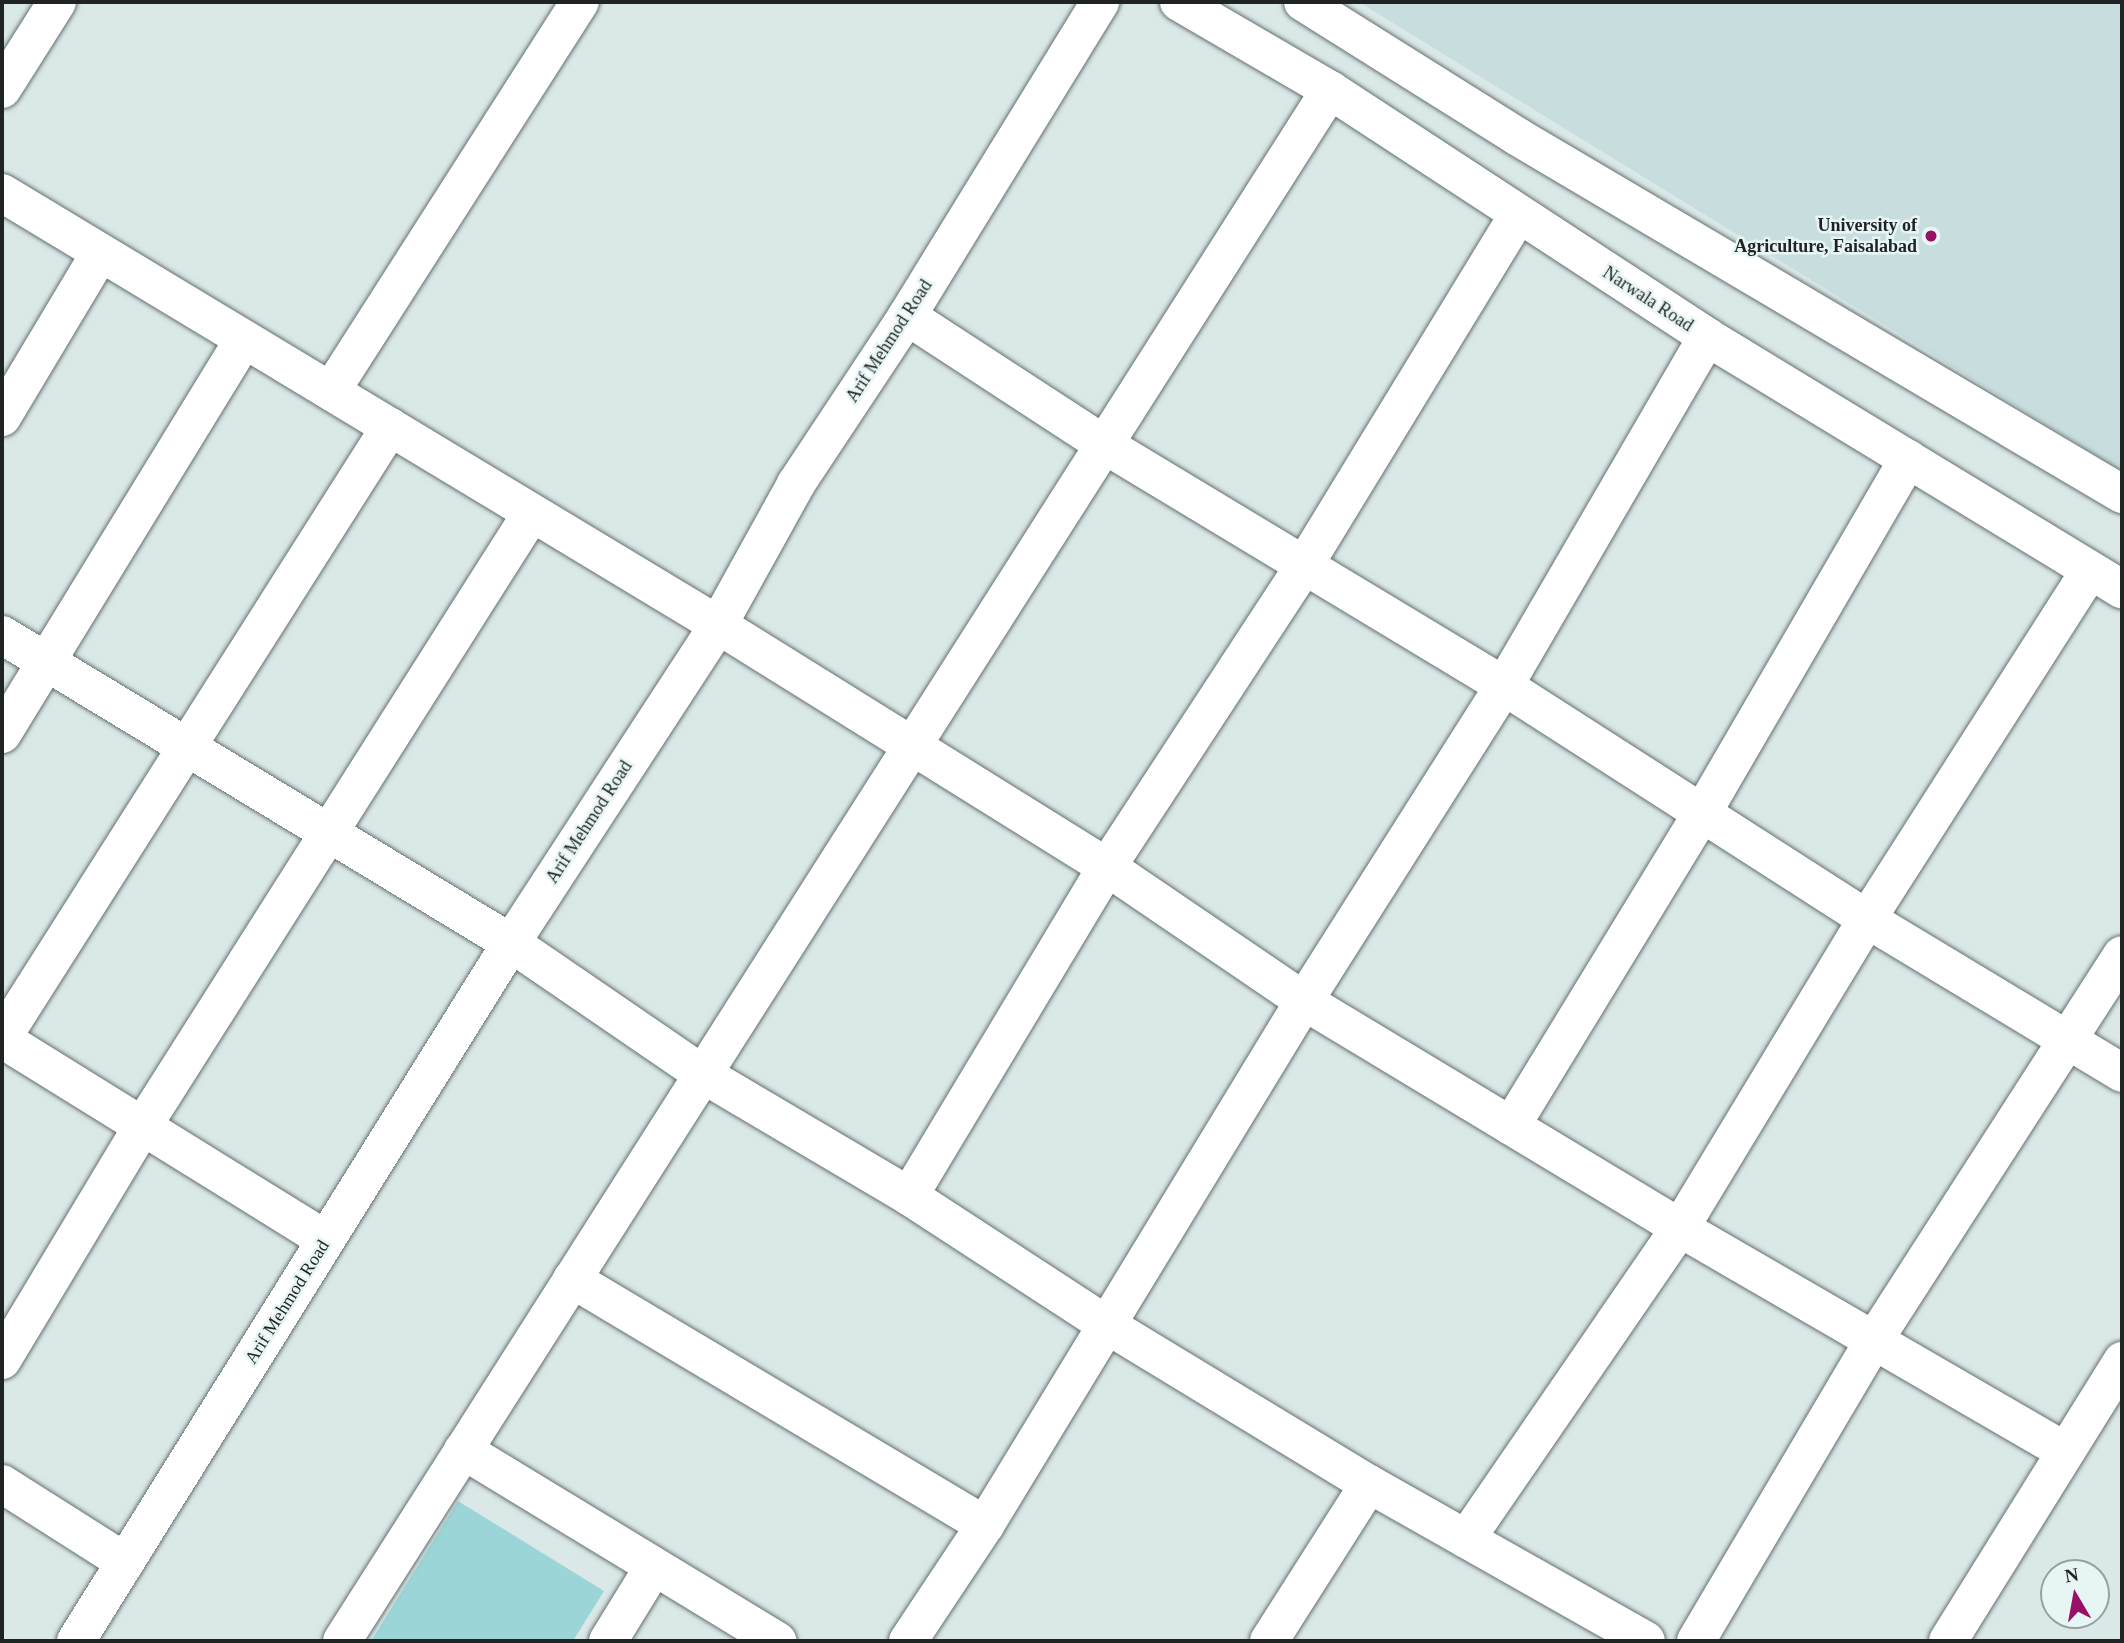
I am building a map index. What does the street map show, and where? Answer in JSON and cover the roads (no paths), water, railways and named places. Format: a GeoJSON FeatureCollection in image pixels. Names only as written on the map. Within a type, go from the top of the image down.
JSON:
{"type":"FeatureCollection","features":[{"type":"Feature","properties":{"kind":"street"},"geometry":{"type":"LineString","coordinates":[[2,89],[57,2]]}},
{"type":"Feature","properties":{"kind":"street"},"geometry":{"type":"LineString","coordinates":[[331,391],[580,2]]}},
{"type":"Feature","properties":{"kind":"street","name":"Arif Mehmod Road"},"geometry":{"type":"LineString","coordinates":[[76,1641],[511,943],[718,625],[796,484],[907,316],[1100,2]]}},
{"type":"Feature","properties":{"kind":"street","name":"Narwala Road"},"geometry":{"type":"LineString","coordinates":[[1179,2],[1330,90],[1707,337],[2106,579]]}},
{"type":"Feature","properties":{"kind":"street"},"geometry":{"type":"LineString","coordinates":[[1303,2],[1518,137],[2122,494]]}},
{"type":"Feature","properties":{"kind":"street"},"geometry":{"type":"LineString","coordinates":[[342,1641],[701,1073],[1330,90]]}},
{"type":"Feature","properties":{"kind":"street"},"geometry":{"type":"LineString","coordinates":[[2,193],[718,625],[1107,867],[1304,1001],[1680,1228],[1875,1337],[2065,1451]]}},
{"type":"Feature","properties":{"kind":"street"},"geometry":{"type":"LineString","coordinates":[[909,1196],[1107,867],[1305,564],[1519,214]]}},
{"type":"Feature","properties":{"kind":"street"},"geometry":{"type":"LineString","coordinates":[[2,417],[100,253]]}},
{"type":"Feature","properties":{"kind":"street"},"geometry":{"type":"LineString","coordinates":[[907,316],[1105,445],[1504,686],[1701,815],[1867,919],[2122,1073]]}},
{"type":"Feature","properties":{"kind":"street"},"geometry":{"type":"LineString","coordinates":[[908,1641],[985,1525],[1304,1001],[1504,686],[1707,337]]}},
{"type":"Feature","properties":{"kind":"street"},"geometry":{"type":"LineString","coordinates":[[2,734],[244,339]]}},
{"type":"Feature","properties":{"kind":"street"},"geometry":{"type":"LineString","coordinates":[[326,1239],[144,1124],[2,1039],[190,749],[390,427]]}},
{"type":"Feature","properties":{"kind":"street"},"geometry":{"type":"LineString","coordinates":[[1511,1126],[1701,815],[1908,459]]}},
{"type":"Feature","properties":{"kind":"street"},"geometry":{"type":"LineString","coordinates":[[2,1360],[144,1124],[531,514]]}},
{"type":"Feature","properties":{"kind":"street"},"geometry":{"type":"LineString","coordinates":[[1466,1539],[1680,1228],[1867,919],[2106,579]]}},
{"type":"Feature","properties":{"kind":"street"},"geometry":{"type":"LineString","coordinates":[[2,635],[330,831],[511,943],[701,1073],[909,1196],[1107,1325],[1369,1484],[1646,1641]]}},
{"type":"Feature","properties":{"kind":"street"},"geometry":{"type":"LineString","coordinates":[[1696,1641],[1875,1337],[2070,1040],[2122,954]]}},
{"type":"Feature","properties":{"kind":"street"},"geometry":{"type":"LineString","coordinates":[[572,1279],[985,1525]]}},
{"type":"Feature","properties":{"kind":"street"},"geometry":{"type":"LineString","coordinates":[[1948,1641],[2122,1360]]}},
{"type":"Feature","properties":{"kind":"street"},"geometry":{"type":"LineString","coordinates":[[463,1450],[777,1641]]}},
{"type":"Feature","properties":{"kind":"street"},"geometry":{"type":"LineString","coordinates":[[2,1484],[125,1562]]}},
{"type":"Feature","properties":{"kind":"street"},"geometry":{"type":"LineString","coordinates":[[1269,1641],[1369,1484]]}},
{"type":"Feature","properties":{"kind":"street"},"geometry":{"type":"LineString","coordinates":[[608,1641],[653,1568]]}},
{"type":"Feature","properties":{"kind":"place","name":"University of Agriculture, Faisalabad"},"geometry":{"type":"Point","coordinates":[1931,236]}}]}
